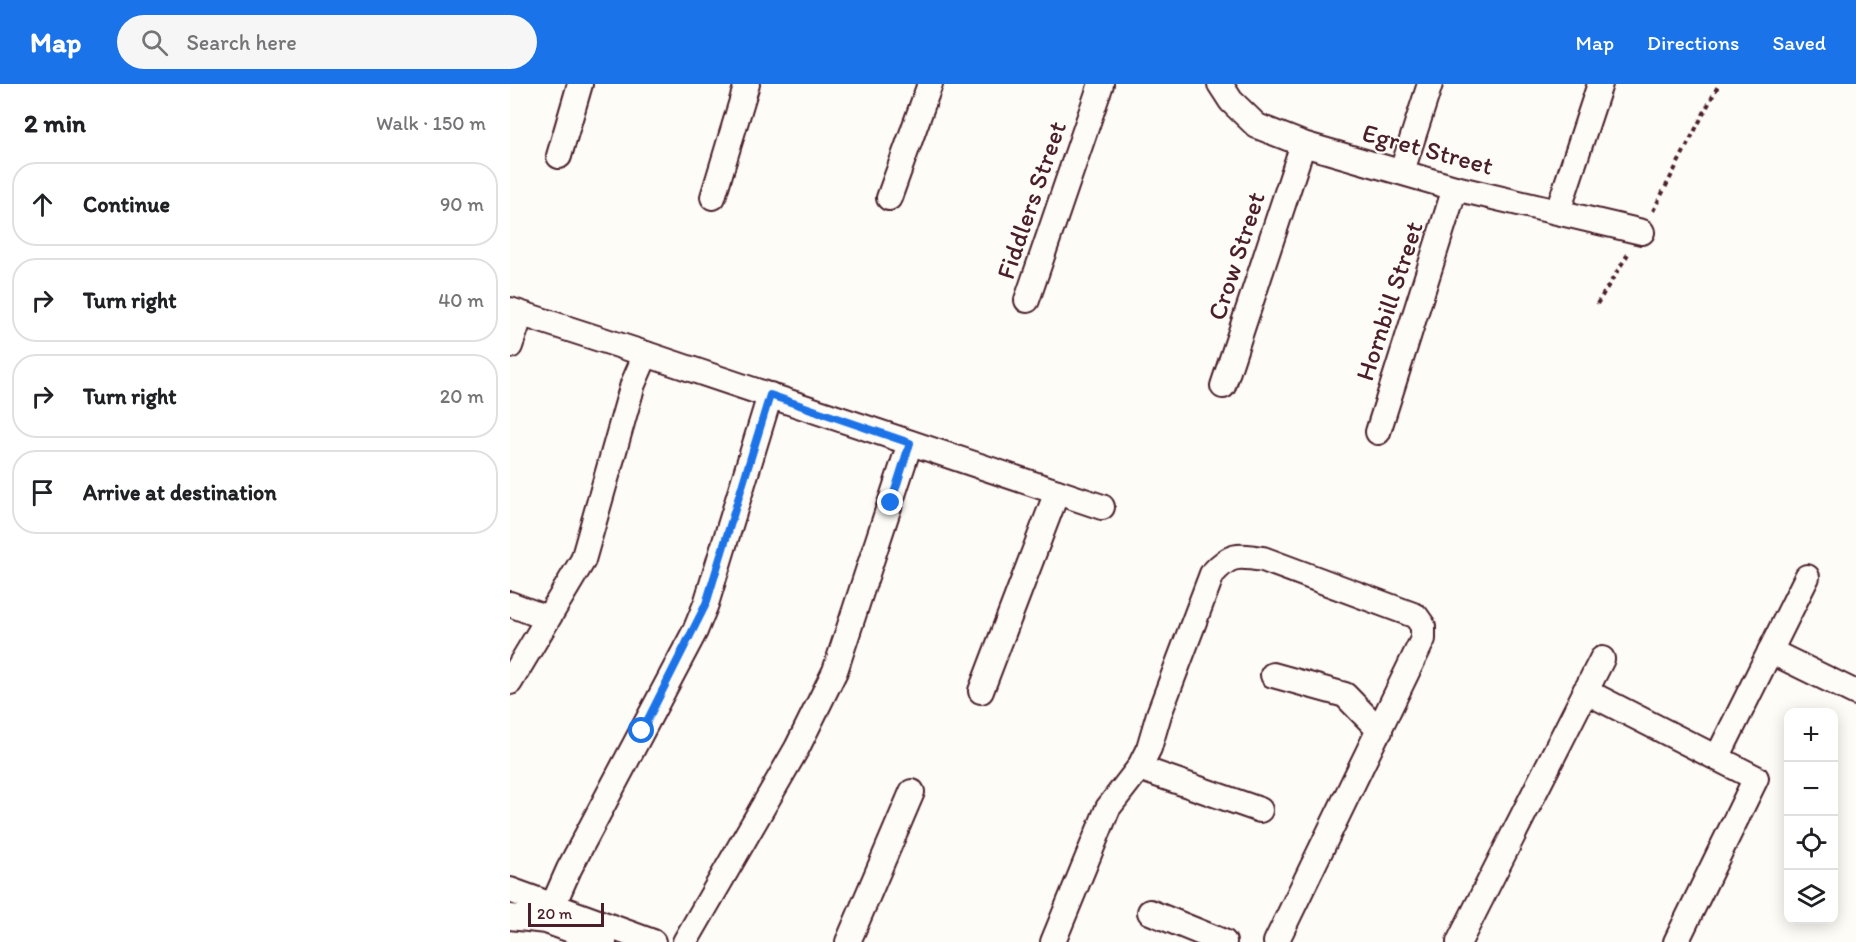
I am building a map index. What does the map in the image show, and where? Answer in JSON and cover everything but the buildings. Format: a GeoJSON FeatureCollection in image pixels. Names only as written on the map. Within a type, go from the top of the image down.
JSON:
{"type":"FeatureCollection","features":[{"type":"Feature","properties":{"kind":"street"},"geometry":{"type":"LineString","coordinates":[[559,156],[580,84]]}},
{"type":"Feature","properties":{"kind":"street"},"geometry":{"type":"LineString","coordinates":[[713,197],[747,84]]}},
{"type":"Feature","properties":{"kind":"street"},"geometry":{"type":"LineString","coordinates":[[889,198],[930,84]]}},
{"type":"Feature","properties":{"kind":"street","name":"Fiddlers Street"},"geometry":{"type":"LineString","coordinates":[[1027,300],[1101,84]]}},
{"type":"Feature","properties":{"kind":"street","name":"Egret Street"},"geometry":{"type":"LineString","coordinates":[[1221,84],[1231,101],[1257,126],[1303,144],[1455,188],[1642,232]]}},
{"type":"Feature","properties":{"kind":"street"},"geometry":{"type":"LineString","coordinates":[[1402,171],[1430,84]]}},
{"type":"Feature","properties":{"kind":"street"},"geometry":{"type":"LineString","coordinates":[[1558,211],[1600,84]]}},
{"type":"Feature","properties":{"kind":"street","name":"Crow Street"},"geometry":{"type":"LineString","coordinates":[[1223,386],[1303,144]]}},
{"type":"Feature","properties":{"kind":"street","name":"Hornbill Street"},"geometry":{"type":"LineString","coordinates":[[1378,432],[1455,188]]}},
{"type":"Feature","properties":{"kind":"street"},"geometry":{"type":"LineString","coordinates":[[510,346],[516,312],[1102,507]]}},
{"type":"Feature","properties":{"kind":"street"},"geometry":{"type":"LineString","coordinates":[[510,682],[583,560],[630,393],[646,354]]}},
{"type":"Feature","properties":{"kind":"street"},"geometry":{"type":"LineString","coordinates":[[550,913],[600,809],[695,631],[714,584],[770,395]]}},
{"type":"Feature","properties":{"kind":"street"},"geometry":{"type":"LineString","coordinates":[[686,942],[797,748],[835,670],[910,443]]}},
{"type":"Feature","properties":{"kind":"street"},"geometry":{"type":"LineString","coordinates":[[981,691],[1057,492]]}},
{"type":"Feature","properties":{"kind":"street"},"geometry":{"type":"LineString","coordinates":[[1053,942],[1108,808],[1139,768],[1149,748],[1159,714],[1212,574],[1226,559],[1242,556],[1263,560],[1416,616],[1423,626],[1423,639],[1276,942]]}},
{"type":"Feature","properties":{"kind":"street"},"geometry":{"type":"LineString","coordinates":[[1717,758],[1807,577]]}},
{"type":"Feature","properties":{"kind":"street"},"geometry":{"type":"LineString","coordinates":[[510,604],[547,618]]}},
{"type":"Feature","properties":{"kind":"street"},"geometry":{"type":"LineString","coordinates":[[1770,651],[1856,693]]}},
{"type":"Feature","properties":{"kind":"street"},"geometry":{"type":"LineString","coordinates":[[1459,942],[1602,659]]}},
{"type":"Feature","properties":{"kind":"street"},"geometry":{"type":"LineString","coordinates":[[1273,675],[1345,695],[1380,731]]}},
{"type":"Feature","properties":{"kind":"street"},"geometry":{"type":"LineString","coordinates":[[1585,691],[1756,778],[1676,942]]}},
{"type":"Feature","properties":{"kind":"street"},"geometry":{"type":"LineString","coordinates":[[1139,768],[1260,810]]}},
{"type":"Feature","properties":{"kind":"street"},"geometry":{"type":"LineString","coordinates":[[848,942],[912,792]]}},
{"type":"Feature","properties":{"kind":"street"},"geometry":{"type":"LineString","coordinates":[[510,890],[550,913],[610,938],[653,942]]}},
{"type":"Feature","properties":{"kind":"street"},"geometry":{"type":"LineString","coordinates":[[1150,912],[1224,942]]}},
{"type":"Feature","properties":{"kind":"street"},"geometry":{"type":"LineString","coordinates":[[510,917],[550,913]]}},
{"type":"Feature","properties":{"kind":"path"},"geometry":{"type":"LineString","coordinates":[[1597,304],[1642,232],[1719,84]]}},
{"type":"Feature","properties":{"kind":"route"},"geometry":{"type":"LineString","coordinates":[[642,731],[695,631],[714,584],[770,395],[910,443],[891,503]]}}]}
